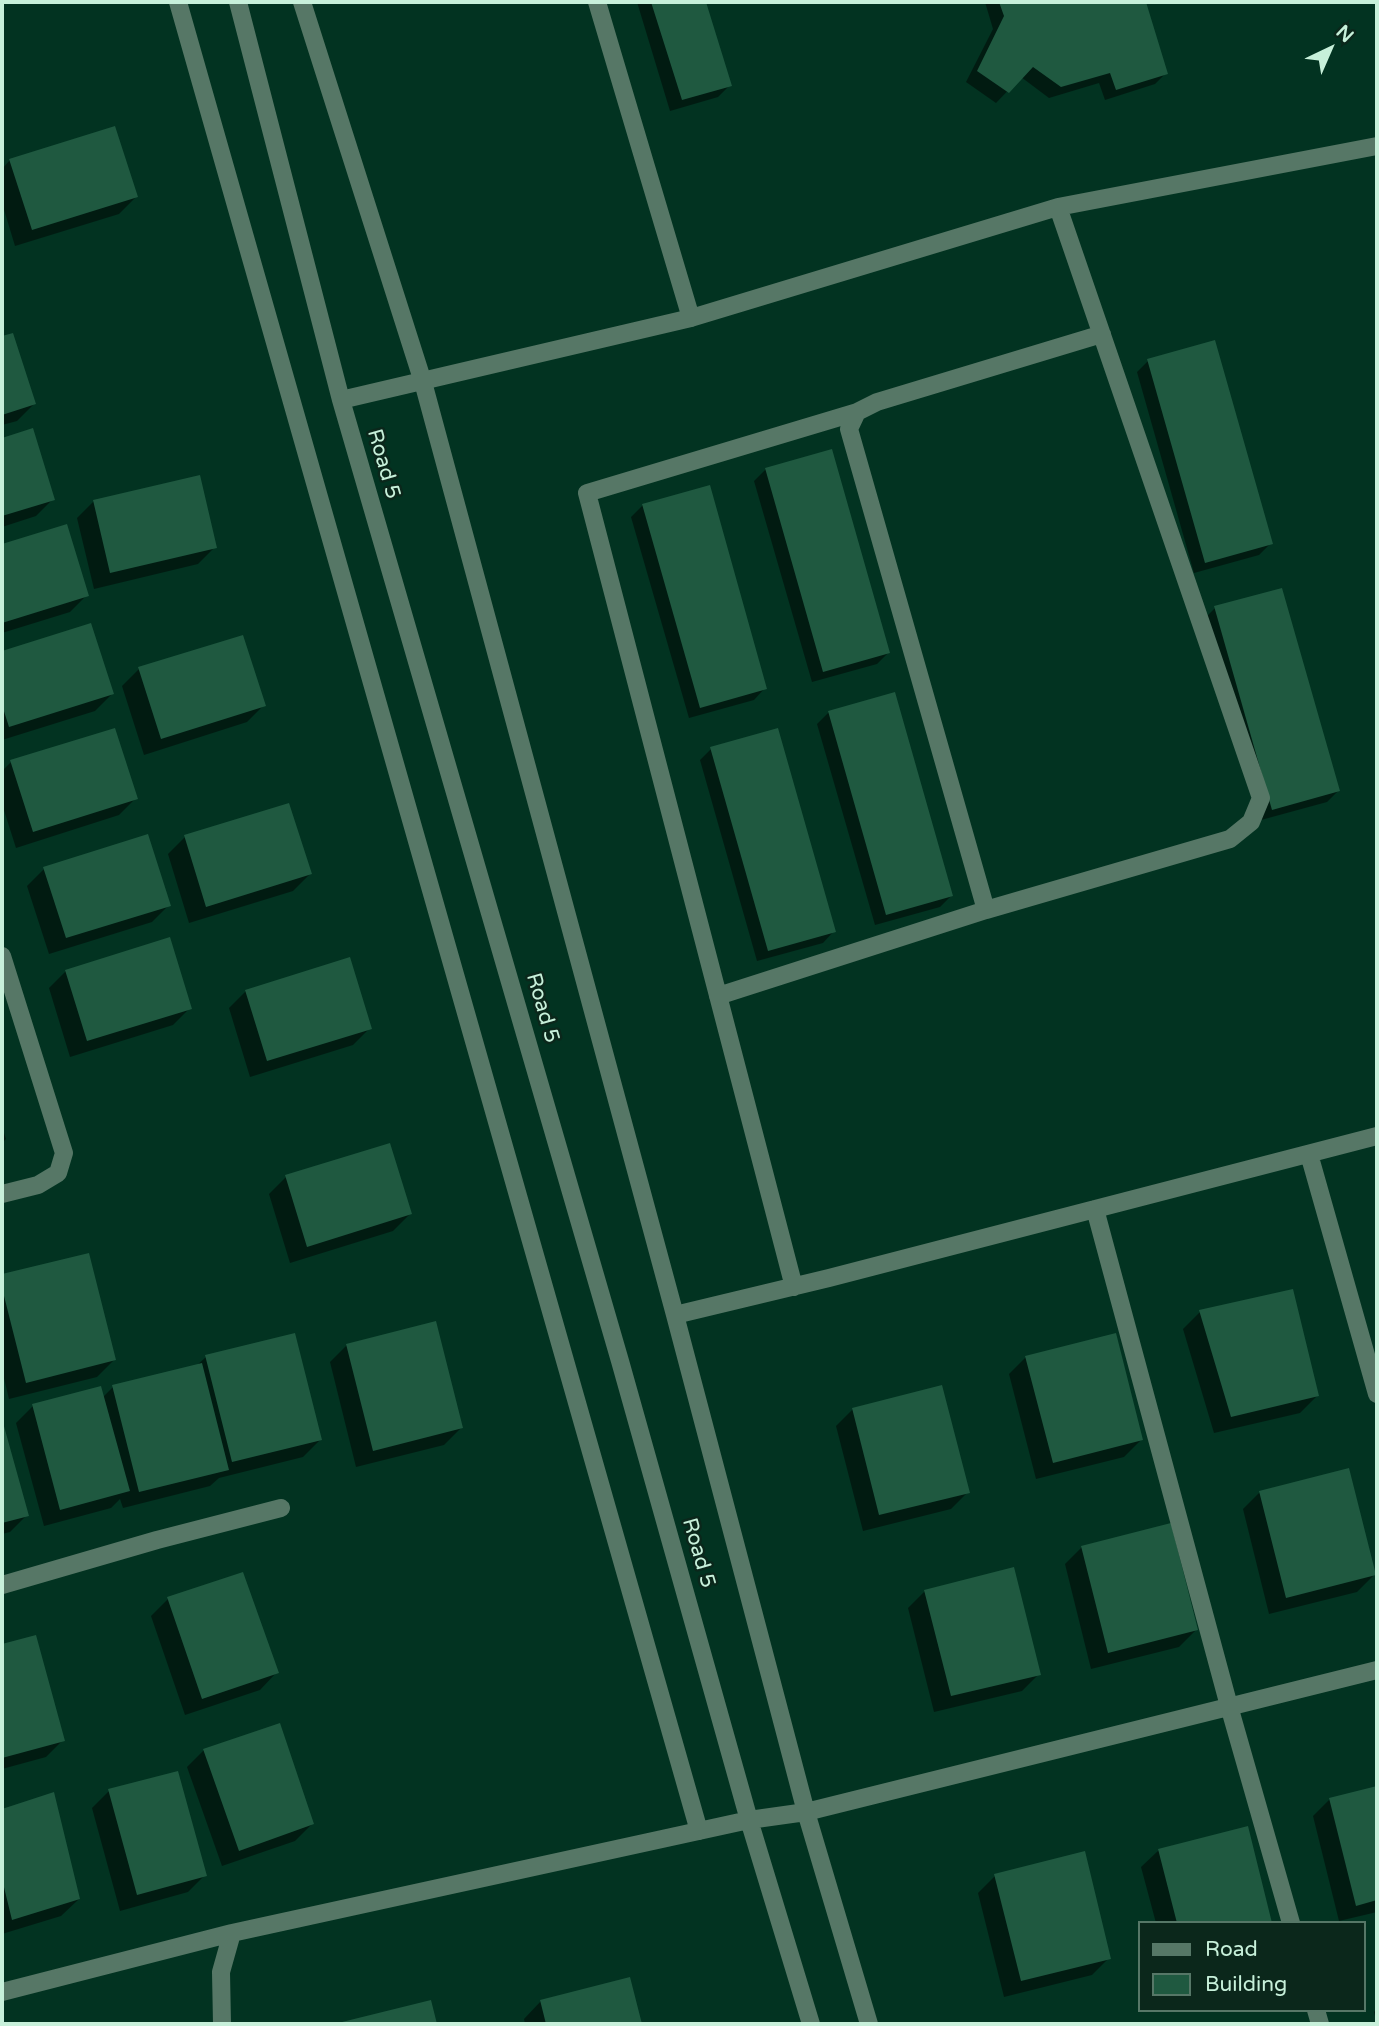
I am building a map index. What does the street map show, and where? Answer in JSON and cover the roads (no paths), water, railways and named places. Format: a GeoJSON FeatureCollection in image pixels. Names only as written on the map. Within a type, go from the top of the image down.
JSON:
{"type":"FeatureCollection","features":[{"type":"Feature","properties":{"kind":"street"},"geometry":{"type":"LineString","coordinates":[[178,2],[699,1831]]}},
{"type":"Feature","properties":{"kind":"street","name":"Road 5"},"geometry":{"type":"LineString","coordinates":[[238,2],[341,400],[617,1348],[749,1820],[811,2024]]}},
{"type":"Feature","properties":{"kind":"street","name":"Road 5"},"geometry":{"type":"LineString","coordinates":[[302,2],[423,382],[806,1812],[869,2024]]}},
{"type":"Feature","properties":{"kind":"street"},"geometry":{"type":"LineString","coordinates":[[597,2],[691,318]]}},
{"type":"Feature","properties":{"kind":"street"},"geometry":{"type":"LineString","coordinates":[[341,400],[691,318],[1058,207],[1377,146]]}},
{"type":"Feature","properties":{"kind":"street"},"geometry":{"type":"LineString","coordinates":[[718,996],[985,910],[1230,839],[1251,822],[1261,798],[1058,207]]}},
{"type":"Feature","properties":{"kind":"street"},"geometry":{"type":"LineString","coordinates":[[794,1287],[587,494],[1102,334]]}},
{"type":"Feature","properties":{"kind":"street"},"geometry":{"type":"LineString","coordinates":[[857,412],[849,429],[985,910]]}},
{"type":"Feature","properties":{"kind":"street"},"geometry":{"type":"LineString","coordinates":[[2,956],[64,1153],[58,1173],[38,1185],[2,1194]]}},
{"type":"Feature","properties":{"kind":"street"},"geometry":{"type":"LineString","coordinates":[[675,1315],[794,1287],[1377,1136]]}},
{"type":"Feature","properties":{"kind":"street"},"geometry":{"type":"LineString","coordinates":[[1309,1154],[1377,1394]]}},
{"type":"Feature","properties":{"kind":"street"},"geometry":{"type":"LineString","coordinates":[[1095,1209],[1229,1706],[1290,1921]]}},
{"type":"Feature","properties":{"kind":"street"},"geometry":{"type":"LineString","coordinates":[[2,1585],[281,1508]]}},
{"type":"Feature","properties":{"kind":"street"},"geometry":{"type":"LineString","coordinates":[[2,1992],[232,1933],[749,1820],[806,1812],[1377,1670]]}},
{"type":"Feature","properties":{"kind":"street"},"geometry":{"type":"LineString","coordinates":[[222,2024],[221,1972],[232,1933]]}}]}
